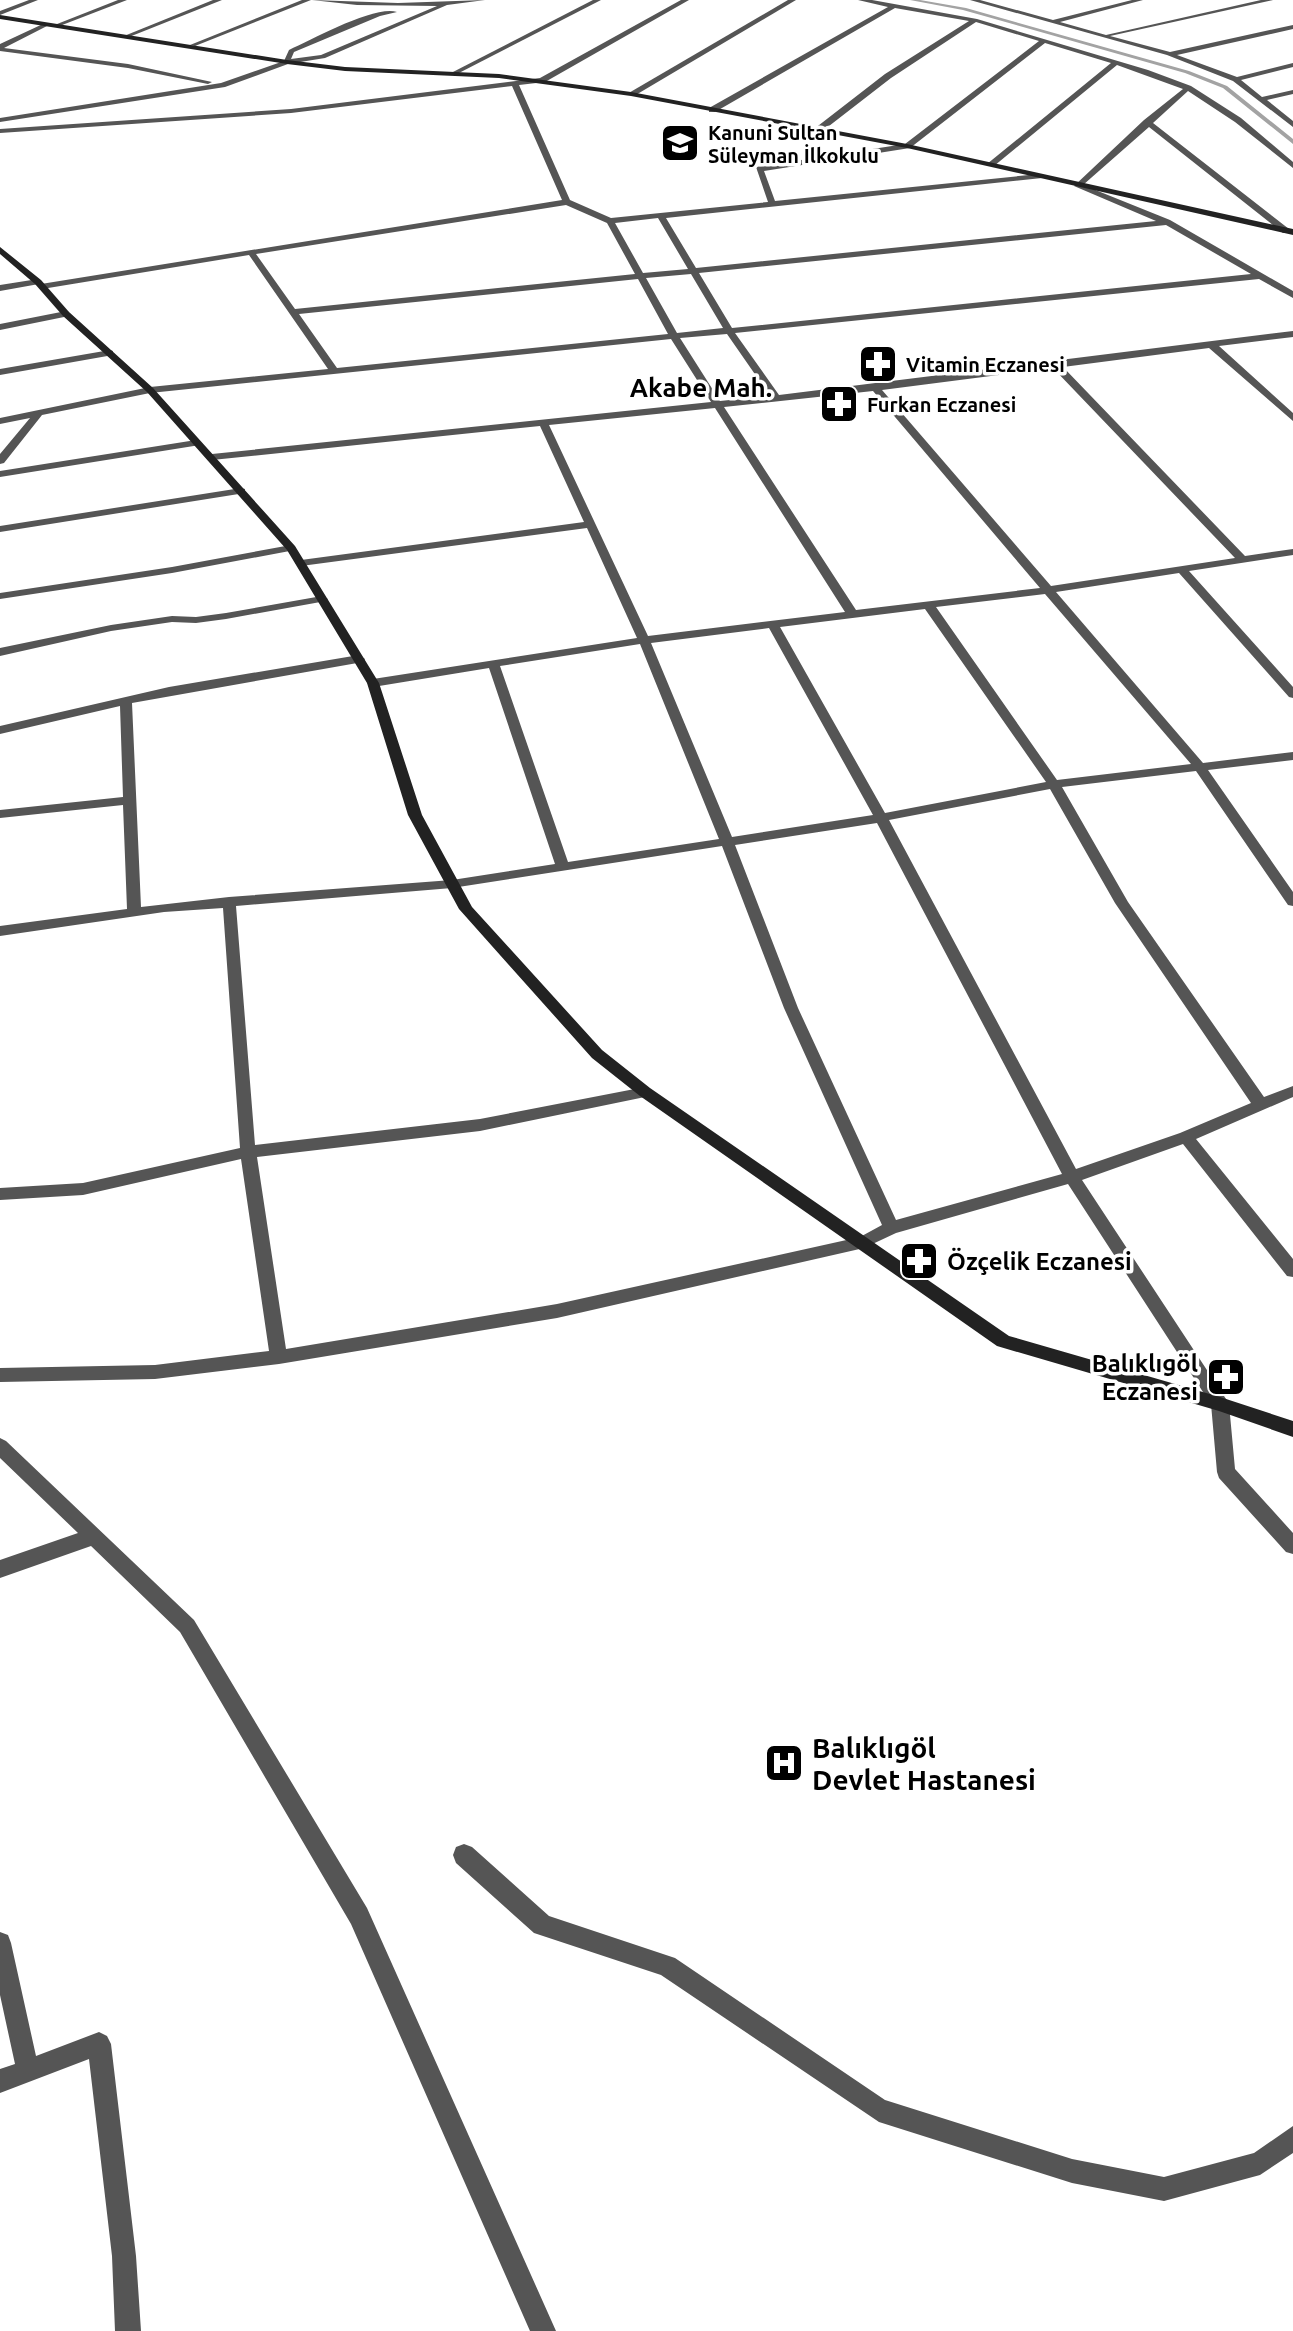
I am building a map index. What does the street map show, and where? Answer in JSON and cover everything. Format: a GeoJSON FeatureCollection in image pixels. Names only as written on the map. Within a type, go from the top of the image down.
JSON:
{"type":"FeatureCollection","features":[{"type":"Feature","properties":{"kind":"street"},"geometry":{"type":"LineString","coordinates":[[0,15],[35,0]]}},
{"type":"Feature","properties":{"kind":"street"},"geometry":{"type":"LineString","coordinates":[[55,26],[124,0]]}},
{"type":"Feature","properties":{"kind":"street"},"geometry":{"type":"LineString","coordinates":[[127,36],[219,0]]}},
{"type":"Feature","properties":{"kind":"street"},"geometry":{"type":"LineString","coordinates":[[193,45],[308,0]]}},
{"type":"Feature","properties":{"kind":"street"},"geometry":{"type":"LineString","coordinates":[[315,0],[369,5],[431,5]]}},
{"type":"Feature","properties":{"kind":"street"},"geometry":{"type":"LineString","coordinates":[[287,62],[291,51],[379,14],[445,2],[482,0]]}},
{"type":"Feature","properties":{"kind":"street"},"geometry":{"type":"LineString","coordinates":[[455,73],[598,0]]}},
{"type":"Feature","properties":{"kind":"street"},"geometry":{"type":"LineString","coordinates":[[0,131],[291,111],[542,80],[686,0]]}},
{"type":"Feature","properties":{"kind":"street"},"geometry":{"type":"LineString","coordinates":[[631,94],[793,0]]}},
{"type":"Feature","properties":{"kind":"street"},"geometry":{"type":"LineString","coordinates":[[861,0],[975,20],[1117,61],[1188,88],[1238,120],[1293,166]]}},
{"type":"Feature","properties":{"kind":"street"},"geometry":{"type":"LineString","coordinates":[[973,0],[1169,54],[1236,79],[1293,125]]}},
{"type":"Feature","properties":{"kind":"street"},"geometry":{"type":"LineString","coordinates":[[988,4],[1005,0]]}},
{"type":"Feature","properties":{"kind":"street"},"geometry":{"type":"LineString","coordinates":[[1054,21],[1140,0]]}},
{"type":"Feature","properties":{"kind":"street"},"geometry":{"type":"LineString","coordinates":[[1103,35],[1270,0]]}},
{"type":"Feature","properties":{"kind":"street"},"geometry":{"type":"LineString","coordinates":[[0,120],[222,85],[287,62],[323,57],[445,2]]}},
{"type":"Feature","properties":{"kind":"street"},"geometry":{"type":"LineString","coordinates":[[712,110],[894,6]]}},
{"type":"Feature","properties":{"kind":"street"},"geometry":{"type":"LineString","coordinates":[[0,15],[45,25],[193,45],[287,62],[345,69],[542,80],[631,94],[907,146],[1289,232]]}},
{"type":"Feature","properties":{"kind":"street"},"geometry":{"type":"LineString","coordinates":[[817,131],[888,76],[975,20]]}},
{"type":"Feature","properties":{"kind":"street"},"geometry":{"type":"LineString","coordinates":[[0,48],[45,25]]}},
{"type":"Feature","properties":{"kind":"street"},"geometry":{"type":"LineString","coordinates":[[1169,54],[1293,27]]}},
{"type":"Feature","properties":{"kind":"street"},"geometry":{"type":"LineString","coordinates":[[772,203],[759,169],[907,146],[1045,40]]}},
{"type":"Feature","properties":{"kind":"street"},"geometry":{"type":"LineString","coordinates":[[0,48],[128,66],[222,85]]}},
{"type":"Feature","properties":{"kind":"street"},"geometry":{"type":"LineString","coordinates":[[991,164],[1117,61]]}},
{"type":"Feature","properties":{"kind":"street"},"geometry":{"type":"LineString","coordinates":[[1236,79],[1293,65]]}},
{"type":"Feature","properties":{"kind":"street"},"geometry":{"type":"LineString","coordinates":[[515,84],[567,202]]}},
{"type":"Feature","properties":{"kind":"street"},"geometry":{"type":"LineString","coordinates":[[1078,186],[1188,88]]}},
{"type":"Feature","properties":{"kind":"street"},"geometry":{"type":"LineString","coordinates":[[1262,99],[1293,92]]}},
{"type":"Feature","properties":{"kind":"street"},"geometry":{"type":"LineString","coordinates":[[1147,122],[1289,232]]}},
{"type":"Feature","properties":{"kind":"street"},"geometry":{"type":"LineString","coordinates":[[0,288],[252,254],[567,202],[610,221],[1039,176]]}},
{"type":"Feature","properties":{"kind":"street"},"geometry":{"type":"LineString","coordinates":[[1078,186],[1167,222],[1293,295]]}},
{"type":"Feature","properties":{"kind":"street"},"geometry":{"type":"LineString","coordinates":[[660,215],[729,330],[776,397]]}},
{"type":"Feature","properties":{"kind":"street"},"geometry":{"type":"LineString","coordinates":[[610,221],[715,404],[744,442],[853,615]]}},
{"type":"Feature","properties":{"kind":"street"},"geometry":{"type":"LineString","coordinates":[[292,312],[1167,222]]}},
{"type":"Feature","properties":{"kind":"street"},"geometry":{"type":"LineString","coordinates":[[1,252],[40,284],[66,314],[150,390],[291,548],[373,683],[415,815],[466,909],[597,1054],[645,1092],[1003,1341],[1220,1404],[1293,1429]]}},
{"type":"Feature","properties":{"kind":"street"},"geometry":{"type":"LineString","coordinates":[[252,254],[334,370]]}},
{"type":"Feature","properties":{"kind":"street"},"geometry":{"type":"LineString","coordinates":[[0,421],[150,390],[729,330],[1264,277],[1280,278]]}},
{"type":"Feature","properties":{"kind":"street"},"geometry":{"type":"LineString","coordinates":[[0,327],[66,314]]}},
{"type":"Feature","properties":{"kind":"street"},"geometry":{"type":"LineString","coordinates":[[212,457],[875,388],[1293,334]]}},
{"type":"Feature","properties":{"kind":"street"},"geometry":{"type":"LineString","coordinates":[[1213,346],[1293,418]]}},
{"type":"Feature","properties":{"kind":"street"},"geometry":{"type":"LineString","coordinates":[[0,372],[110,353]]}},
{"type":"Feature","properties":{"kind":"street"},"geometry":{"type":"LineString","coordinates":[[1056,365],[1241,558]]}},
{"type":"Feature","properties":{"kind":"street"},"geometry":{"type":"LineString","coordinates":[[875,388],[1200,767],[1293,902]]}},
{"type":"Feature","properties":{"kind":"street"},"geometry":{"type":"LineString","coordinates":[[0,461],[37,415]]}},
{"type":"Feature","properties":{"kind":"street"},"geometry":{"type":"LineString","coordinates":[[543,422],[644,640],[791,1008],[891,1228]]}},
{"type":"Feature","properties":{"kind":"street"},"geometry":{"type":"LineString","coordinates":[[0,474],[196,443]]}},
{"type":"Feature","properties":{"kind":"street"},"geometry":{"type":"LineString","coordinates":[[0,529],[241,491]]}},
{"type":"Feature","properties":{"kind":"street"},"geometry":{"type":"LineString","coordinates":[[301,563],[590,524]]}},
{"type":"Feature","properties":{"kind":"street"},"geometry":{"type":"LineString","coordinates":[[0,596],[291,548]]}},
{"type":"Feature","properties":{"kind":"street"},"geometry":{"type":"LineString","coordinates":[[373,683],[644,640],[1049,590],[1293,552]]}},
{"type":"Feature","properties":{"kind":"street"},"geometry":{"type":"LineString","coordinates":[[1180,568],[1293,694]]}},
{"type":"Feature","properties":{"kind":"street"},"geometry":{"type":"LineString","coordinates":[[0,652],[111,628],[172,619],[226,616],[322,599]]}},
{"type":"Feature","properties":{"kind":"street"},"geometry":{"type":"LineString","coordinates":[[929,606],[1054,784],[1122,903],[1260,1104]]}},
{"type":"Feature","properties":{"kind":"street"},"geometry":{"type":"LineString","coordinates":[[773,625],[881,818],[1072,1177],[1220,1404],[1226,1472],[1293,1546]]}},
{"type":"Feature","properties":{"kind":"street"},"geometry":{"type":"LineString","coordinates":[[0,730],[169,691],[359,659]]}},
{"type":"Feature","properties":{"kind":"street"},"geometry":{"type":"LineString","coordinates":[[494,666],[563,867]]}},
{"type":"Feature","properties":{"kind":"street"},"geometry":{"type":"LineString","coordinates":[[126,702],[134,911]]}},
{"type":"Feature","properties":{"kind":"street"},"geometry":{"type":"LineString","coordinates":[[0,931],[134,911],[229,901],[452,884],[728,844],[1054,784],[1293,756]]}},
{"type":"Feature","properties":{"kind":"street"},"geometry":{"type":"LineString","coordinates":[[0,814],[131,800]]}},
{"type":"Feature","properties":{"kind":"street"},"geometry":{"type":"LineString","coordinates":[[229,901],[248,1152],[279,1357]]}},
{"type":"Feature","properties":{"kind":"street"},"geometry":{"type":"LineString","coordinates":[[0,1375],[155,1372],[279,1357],[557,1311],[864,1242],[891,1228],[1072,1177],[1186,1137],[1293,1091]]}},
{"type":"Feature","properties":{"kind":"street"},"geometry":{"type":"LineString","coordinates":[[0,1194],[83,1189],[248,1152],[480,1125],[645,1092]]}},
{"type":"Feature","properties":{"kind":"street"},"geometry":{"type":"LineString","coordinates":[[1186,1137],[1293,1271]]}},
{"type":"Feature","properties":{"kind":"street"},"geometry":{"type":"LineString","coordinates":[[0,1446],[187,1626],[359,1916],[543,2331]]}},
{"type":"Feature","properties":{"kind":"street"},"geometry":{"type":"LineString","coordinates":[[0,1569],[92,1537]]}},
{"type":"Feature","properties":{"kind":"street"},"geometry":{"type":"LineString","coordinates":[[464,1855],[542,1925],[667,1966],[879,2110],[1072,2171],[1164,2189],[1260,2163],[1293,2138]]}},
{"type":"Feature","properties":{"kind":"street"},"geometry":{"type":"LineString","coordinates":[[0,1943],[28,2071]]}},
{"type":"Feature","properties":{"kind":"street"},"geometry":{"type":"LineString","coordinates":[[0,2081],[99,2044],[124,2256],[128,2331]]}},
{"type":"Feature","properties":{"kind":"waterway"},"geometry":{"type":"LineString","coordinates":[[912,0],[964,9],[1187,72],[1225,87],[1293,142]]}},
{"type":"Feature","properties":{"kind":"place","name":"Kanuni Sultan Süleyman İlkokulu"},"geometry":{"type":"Point","coordinates":[680,143]}},
{"type":"Feature","properties":{"kind":"place","name":"Vitamin Eczanesi"},"geometry":{"type":"Point","coordinates":[878,364]}},
{"type":"Feature","properties":{"kind":"place","name":"Furkan Eczanesi"},"geometry":{"type":"Point","coordinates":[839,404]}},
{"type":"Feature","properties":{"kind":"place","name":"Özçelik Eczanesi"},"geometry":{"type":"Point","coordinates":[919,1261]}},
{"type":"Feature","properties":{"kind":"place","name":"Balıklıgöl Eczanesi"},"geometry":{"type":"Point","coordinates":[1226,1377]}},
{"type":"Feature","properties":{"kind":"place","name":"Balıklıgöl Devlet Hastanesi"},"geometry":{"type":"Point","coordinates":[784,1763]}},
{"type":"Feature","properties":{"kind":"district","name":"Akabe Mah."},"geometry":{"type":"Point","coordinates":[701,387]}}]}
